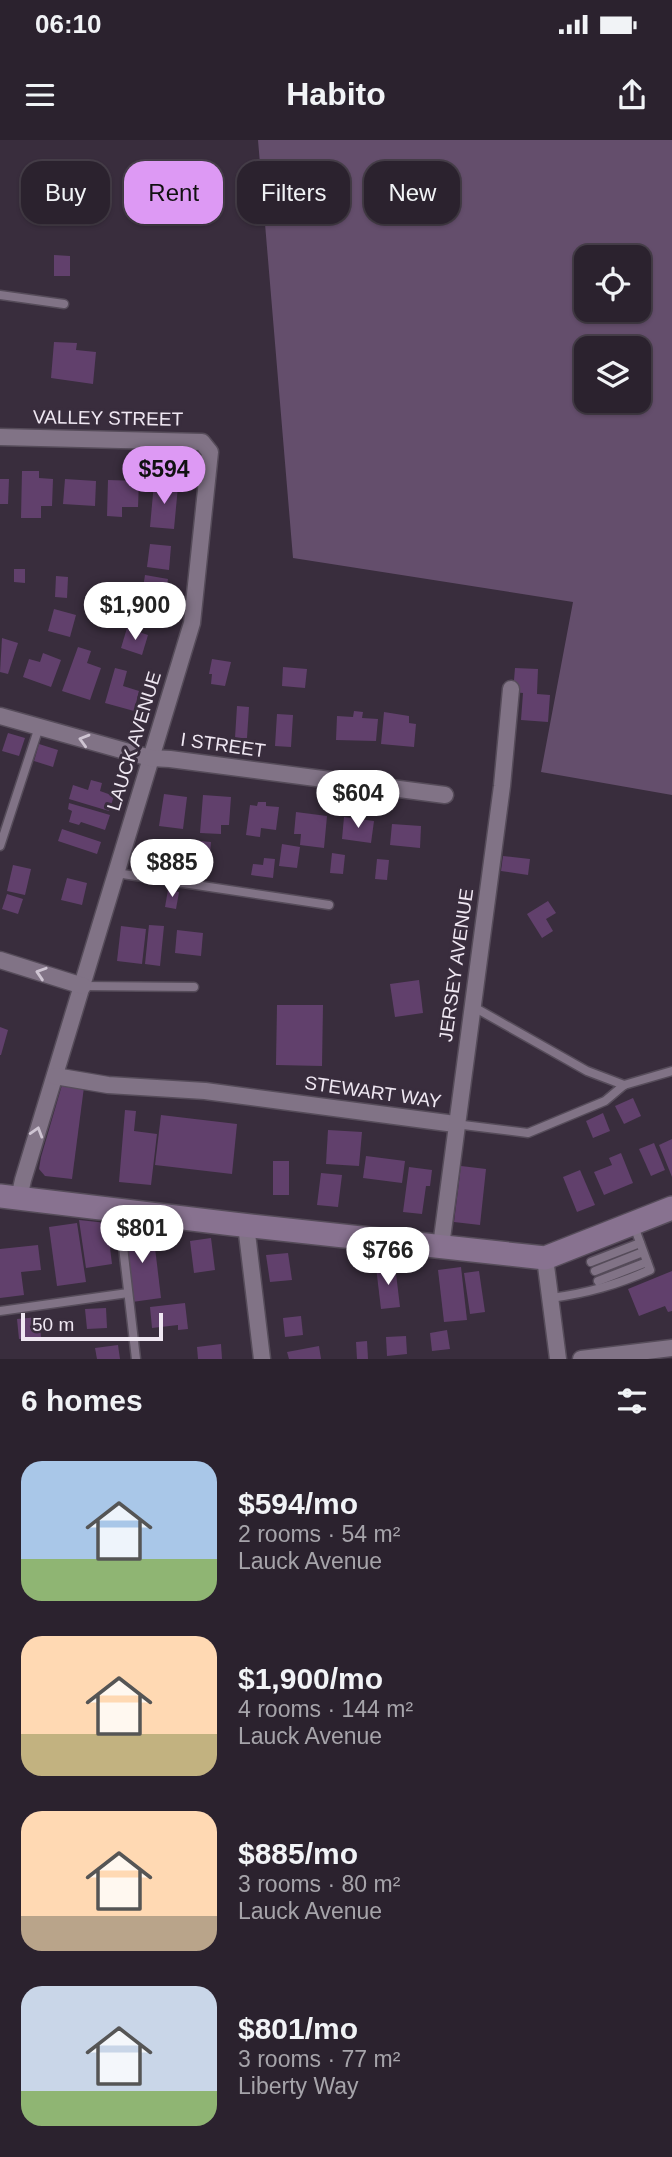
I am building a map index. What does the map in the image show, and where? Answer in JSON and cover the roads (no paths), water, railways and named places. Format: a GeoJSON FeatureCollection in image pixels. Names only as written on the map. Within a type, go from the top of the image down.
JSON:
{"type":"FeatureCollection","features":[{"type":"Feature","properties":{"kind":"street","name":"VALLEY STREET"},"geometry":{"type":"LineString","coordinates":[[0,437],[202,442],[210,452]]}},
{"type":"Feature","properties":{"kind":"street","name":"LAUCK AVENUE"},"geometry":{"type":"LineString","coordinates":[[10,1197],[23,1180],[192,623],[210,452]]}},
{"type":"Feature","properties":{"kind":"street","name":"JERSEY AVENUE"},"geometry":{"type":"LineString","coordinates":[[441,1246],[455,1124],[502,786],[512,689]]}},
{"type":"Feature","properties":{"kind":"street","name":"I STREET"},"geometry":{"type":"LineString","coordinates":[[0,716],[150,758],[445,795]]}},
{"type":"Feature","properties":{"kind":"street"},"geometry":{"type":"LineString","coordinates":[[0,960],[82,986]]}},
{"type":"Feature","properties":{"kind":"street","name":"STEWART WAY"},"geometry":{"type":"LineString","coordinates":[[55,1076],[108,1085],[205,1091],[455,1124]]}},
{"type":"Feature","properties":{"kind":"street"},"geometry":{"type":"LineString","coordinates":[[10,1197],[545,1258],[590,1259],[639,1240],[672,1208]]}},
{"type":"Feature","properties":{"kind":"street"},"geometry":{"type":"LineString","coordinates":[[246,1226],[262,1359]]}},
{"type":"Feature","properties":{"kind":"street"},"geometry":{"type":"LineString","coordinates":[[545,1258],[558,1359]]}},
{"type":"Feature","properties":{"kind":"street"},"geometry":{"type":"LineString","coordinates":[[581,1359],[672,1348]]}},
{"type":"Feature","properties":{"kind":"lane"},"geometry":{"type":"LineString","coordinates":[[0,295],[64,304]]}},
{"type":"Feature","properties":{"kind":"lane"},"geometry":{"type":"LineString","coordinates":[[0,846],[39,727]]}},
{"type":"Feature","properties":{"kind":"lane"},"geometry":{"type":"LineString","coordinates":[[116,873],[330,905]]}},
{"type":"Feature","properties":{"kind":"lane"},"geometry":{"type":"LineString","coordinates":[[82,986],[194,987]]}},
{"type":"Feature","properties":{"kind":"lane"},"geometry":{"type":"LineString","coordinates":[[472,1006],[587,1071],[624,1085]]}},
{"type":"Feature","properties":{"kind":"lane","name":"STEWART WAY"},"geometry":{"type":"LineString","coordinates":[[455,1124],[528,1133],[605,1101],[624,1085],[672,1071]]}},
{"type":"Feature","properties":{"kind":"lane"},"geometry":{"type":"LineString","coordinates":[[119,1210],[136,1359]]}},
{"type":"Feature","properties":{"kind":"lane"},"geometry":{"type":"LineString","coordinates":[[551,1298],[586,1294],[600,1285],[650,1270],[639,1240]]}},
{"type":"Feature","properties":{"kind":"lane"},"geometry":{"type":"LineString","coordinates":[[590,1259],[600,1285]]}},
{"type":"Feature","properties":{"kind":"lane"},"geometry":{"type":"LineString","coordinates":[[0,1311],[128,1293]]}}]}
